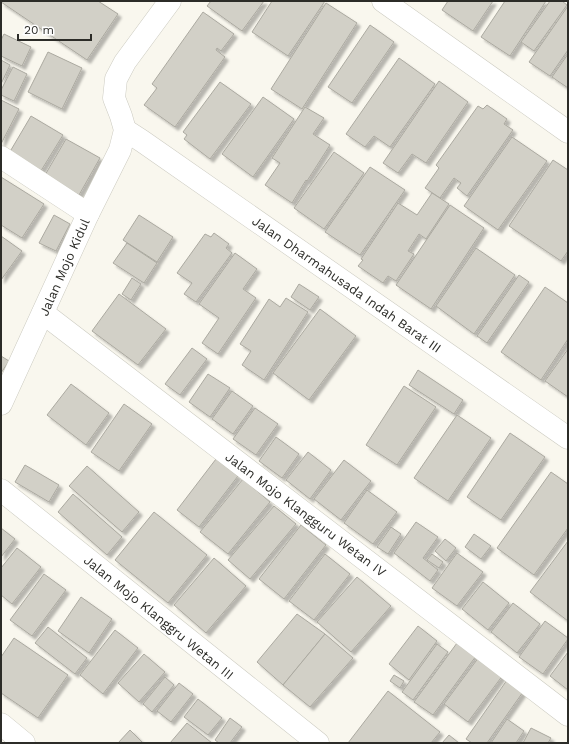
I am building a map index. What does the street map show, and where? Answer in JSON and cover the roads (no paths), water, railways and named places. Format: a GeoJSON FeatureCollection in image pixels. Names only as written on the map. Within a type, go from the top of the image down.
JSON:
{"type":"FeatureCollection","features":[{"type":"Feature","properties":{"kind":"street"},"geometry":{"type":"LineString","coordinates":[[125,130],[114,98],[116,79],[125,62],[170,1]]}},
{"type":"Feature","properties":{"kind":"street"},"geometry":{"type":"LineString","coordinates":[[383,1],[568,132]]}},
{"type":"Feature","properties":{"kind":"street","name":"Jalan Mojo Kidul"},"geometry":{"type":"LineString","coordinates":[[1,404],[88,214],[120,150],[125,130]]}},
{"type":"Feature","properties":{"kind":"street","name":"Jalan Dharmahusada Indah Barat III"},"geometry":{"type":"LineString","coordinates":[[125,130],[149,145],[568,438]]}},
{"type":"Feature","properties":{"kind":"street"},"geometry":{"type":"LineString","coordinates":[[1,157],[88,214]]}},
{"type":"Feature","properties":{"kind":"street","name":"Jalan Mojo Klangguru Wetan IV"},"geometry":{"type":"LineString","coordinates":[[43,313],[568,715]]}},
{"type":"Feature","properties":{"kind":"street","name":"Jalan Mojo Klanggru Wetan III"},"geometry":{"type":"LineString","coordinates":[[1,490],[318,743]]}},
{"type":"Feature","properties":{"kind":"street"},"geometry":{"type":"LineString","coordinates":[[1,724],[24,743]]}}]}
